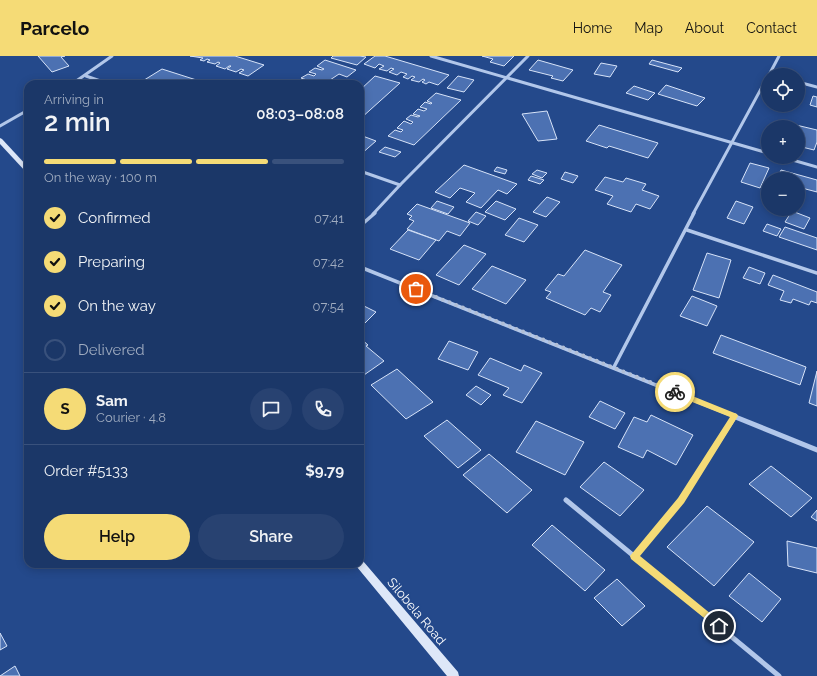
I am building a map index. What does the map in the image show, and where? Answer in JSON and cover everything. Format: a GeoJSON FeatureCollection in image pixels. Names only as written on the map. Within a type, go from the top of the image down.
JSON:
{"type":"FeatureCollection","features":[{"type":"Feature","properties":{"kind":"street"},"geometry":{"type":"LineString","coordinates":[[79,80],[112,56]]}},
{"type":"Feature","properties":{"kind":"street"},"geometry":{"type":"LineString","coordinates":[[431,56],[761,151]]}},
{"type":"Feature","properties":{"kind":"street"},"geometry":{"type":"LineString","coordinates":[[364,223],[528,56]]}},
{"type":"Feature","properties":{"kind":"street"},"geometry":{"type":"LineString","coordinates":[[773,68],[779,56]]}},
{"type":"Feature","properties":{"kind":"street"},"geometry":{"type":"LineString","coordinates":[[86,76],[97,80]]}},
{"type":"Feature","properties":{"kind":"street"},"geometry":{"type":"LineString","coordinates":[[805,84],[817,87]]}},
{"type":"Feature","properties":{"kind":"street"},"geometry":{"type":"LineString","coordinates":[[614,367],[687,230],[730,143],[761,89]]}},
{"type":"Feature","properties":{"kind":"street"},"geometry":{"type":"LineString","coordinates":[[0,126],[24,112]]}},
{"type":"Feature","properties":{"kind":"street"},"geometry":{"type":"LineString","coordinates":[[0,140],[24,167]]}},
{"type":"Feature","properties":{"kind":"street"},"geometry":{"type":"LineString","coordinates":[[805,164],[817,167]]}},
{"type":"Feature","properties":{"kind":"street"},"geometry":{"type":"LineString","coordinates":[[364,172],[400,185]]}},
{"type":"Feature","properties":{"kind":"street"},"geometry":{"type":"LineString","coordinates":[[687,230],[817,273]]}},
{"type":"Feature","properties":{"kind":"street"},"geometry":{"type":"LineString","coordinates":[[364,269],[614,367],[817,450]]}},
{"type":"Feature","properties":{"kind":"street"},"geometry":{"type":"LineString","coordinates":[[634,556],[681,500],[735,416]]}},
{"type":"Feature","properties":{"kind":"street"},"geometry":{"type":"LineString","coordinates":[[566,500],[779,676]]}},
{"type":"Feature","properties":{"kind":"street","name":"Silobela Road"},"geometry":{"type":"LineString","coordinates":[[363,568],[454,676]]}},
{"type":"Feature","properties":{"kind":"building"},"geometry":{"type":"Polygon","coordinates":[[[38,56],[65,56],[61,57],[69,66],[52,72],[38,56]]]}},
{"type":"Feature","properties":{"kind":"building"},"geometry":{"type":"Polygon","coordinates":[[[190,56],[235,56],[264,65],[248,76],[239,73],[244,70],[241,69],[236,72],[227,69],[231,66],[225,69],[216,66],[220,63],[218,62],[215,64],[207,62],[210,60],[207,59],[204,61],[200,60],[203,58],[190,56]]]}},
{"type":"Feature","properties":{"kind":"building"},"geometry":{"type":"Polygon","coordinates":[[[333,56],[366,57],[357,65],[331,58],[333,56]]]}},
{"type":"Feature","properties":{"kind":"building"},"geometry":{"type":"Polygon","coordinates":[[[375,56],[385,56],[449,75],[438,85],[429,82],[426,84],[422,82],[425,80],[423,79],[419,82],[411,80],[415,77],[412,76],[408,79],[403,77],[407,74],[401,72],[397,75],[389,72],[394,69],[391,68],[387,71],[379,69],[384,66],[379,64],[375,68],[364,64],[375,56]]]}},
{"type":"Feature","properties":{"kind":"building"},"geometry":{"type":"Polygon","coordinates":[[[482,56],[514,56],[504,66],[490,62],[493,59],[482,56]]]}},
{"type":"Feature","properties":{"kind":"building"},"geometry":{"type":"Polygon","coordinates":[[[325,60],[356,70],[347,77],[339,74],[330,80],[307,80],[301,78],[308,74],[314,76],[316,74],[309,72],[315,68],[322,70],[324,69],[317,66],[325,60]]]}},
{"type":"Feature","properties":{"kind":"building"},"geometry":{"type":"Polygon","coordinates":[[[538,60],[573,70],[563,81],[551,78],[553,76],[529,70],[538,60]]]}},
{"type":"Feature","properties":{"kind":"building"},"geometry":{"type":"Polygon","coordinates":[[[652,60],[682,68],[678,72],[649,64],[652,60]]]}},
{"type":"Feature","properties":{"kind":"building"},"geometry":{"type":"Polygon","coordinates":[[[601,63],[617,66],[610,77],[594,74],[601,63]]]}},
{"type":"Feature","properties":{"kind":"building"},"geometry":{"type":"Polygon","coordinates":[[[162,69],[196,80],[144,80],[162,69]]]}},
{"type":"Feature","properties":{"kind":"building"},"geometry":{"type":"Polygon","coordinates":[[[375,76],[400,83],[364,115],[364,86],[375,76]]]}},
{"type":"Feature","properties":{"kind":"building"},"geometry":{"type":"Polygon","coordinates":[[[458,76],[474,80],[464,92],[447,88],[458,76]]]}},
{"type":"Feature","properties":{"kind":"building"},"geometry":{"type":"Polygon","coordinates":[[[666,85],[705,98],[697,106],[658,94],[666,85]]]}},
{"type":"Feature","properties":{"kind":"building"},"geometry":{"type":"Polygon","coordinates":[[[634,86],[655,93],[648,100],[626,93],[634,86]]]}},
{"type":"Feature","properties":{"kind":"building"},"geometry":{"type":"Polygon","coordinates":[[[436,93],[461,100],[414,145],[388,136],[395,130],[401,132],[403,130],[397,128],[404,121],[411,124],[413,122],[406,119],[411,115],[418,117],[420,116],[413,114],[418,109],[424,111],[427,109],[420,107],[425,102],[431,104],[432,103],[427,101],[436,93]]]}},
{"type":"Feature","properties":{"kind":"building"},"geometry":{"type":"Polygon","coordinates":[[[813,96],[817,97],[817,107],[810,105],[813,96]]]}},
{"type":"Feature","properties":{"kind":"building"},"geometry":{"type":"Polygon","coordinates":[[[547,111],[557,139],[538,141],[522,114],[547,111]]]}},
{"type":"Feature","properties":{"kind":"building"},"geometry":{"type":"Polygon","coordinates":[[[599,125],[658,143],[648,158],[609,146],[607,148],[586,141],[599,125]]]}},
{"type":"Feature","properties":{"kind":"building"},"geometry":{"type":"Polygon","coordinates":[[[805,127],[817,130],[817,142],[814,150],[805,148],[805,127]]]}},
{"type":"Feature","properties":{"kind":"building"},"geometry":{"type":"Polygon","coordinates":[[[364,136],[376,141],[364,152],[364,136]]]}},
{"type":"Feature","properties":{"kind":"building"},"geometry":{"type":"Polygon","coordinates":[[[385,147],[401,152],[395,157],[379,152],[385,147]]]}},
{"type":"Feature","properties":{"kind":"building"},"geometry":{"type":"Polygon","coordinates":[[[750,163],[769,168],[767,172],[761,172],[760,188],[741,182],[750,163]]]}},
{"type":"Feature","properties":{"kind":"building"},"geometry":{"type":"Polygon","coordinates":[[[464,165],[517,184],[507,194],[498,190],[481,208],[466,202],[475,193],[460,188],[450,198],[435,192],[464,165]]]}},
{"type":"Feature","properties":{"kind":"building"},"geometry":{"type":"Polygon","coordinates":[[[497,167],[507,170],[505,174],[494,171],[497,167]]]}},
{"type":"Feature","properties":{"kind":"building"},"geometry":{"type":"Polygon","coordinates":[[[537,170],[547,173],[542,178],[532,174],[537,170]]]}},
{"type":"Feature","properties":{"kind":"building"},"geometry":{"type":"Polygon","coordinates":[[[565,172],[578,176],[573,183],[561,179],[565,172]]]}},
{"type":"Feature","properties":{"kind":"building"},"geometry":{"type":"Polygon","coordinates":[[[531,176],[544,180],[540,184],[528,180],[531,176]]]}},
{"type":"Feature","properties":{"kind":"building"},"geometry":{"type":"Polygon","coordinates":[[[605,177],[623,182],[626,178],[646,184],[642,190],[659,196],[650,209],[636,204],[631,212],[607,204],[613,196],[595,190],[605,177]]]}},
{"type":"Feature","properties":{"kind":"building"},"geometry":{"type":"Polygon","coordinates":[[[805,177],[817,180],[817,192],[805,189],[805,177]]]}},
{"type":"Feature","properties":{"kind":"building"},"geometry":{"type":"Polygon","coordinates":[[[547,197],[560,202],[546,217],[533,212],[547,197]]]}},
{"type":"Feature","properties":{"kind":"building"},"geometry":{"type":"Polygon","coordinates":[[[437,201],[454,207],[448,214],[431,208],[437,201]]]}},
{"type":"Feature","properties":{"kind":"building"},"geometry":{"type":"Polygon","coordinates":[[[496,201],[516,209],[505,220],[485,212],[496,201]]]}},
{"type":"Feature","properties":{"kind":"building"},"geometry":{"type":"Polygon","coordinates":[[[736,201],[753,207],[744,224],[727,218],[736,201]]]}},
{"type":"Feature","properties":{"kind":"building"},"geometry":{"type":"Polygon","coordinates":[[[417,204],[470,223],[460,236],[447,231],[439,241],[407,229],[414,221],[409,219],[412,216],[407,214],[417,204]]]}},
{"type":"Feature","properties":{"kind":"building"},"geometry":{"type":"Polygon","coordinates":[[[476,212],[486,216],[478,225],[468,221],[476,212]]]}},
{"type":"Feature","properties":{"kind":"building"},"geometry":{"type":"Polygon","coordinates":[[[789,216],[805,216],[810,218],[804,229],[785,222],[789,216]]]}},
{"type":"Feature","properties":{"kind":"building"},"geometry":{"type":"Polygon","coordinates":[[[519,218],[538,225],[524,242],[505,235],[519,218]]]}},
{"type":"Feature","properties":{"kind":"building"},"geometry":{"type":"Polygon","coordinates":[[[767,224],[781,229],[777,236],[763,231],[767,224]]]}},
{"type":"Feature","properties":{"kind":"building"},"geometry":{"type":"Polygon","coordinates":[[[785,227],[817,238],[817,250],[779,237],[785,227]]]}},
{"type":"Feature","properties":{"kind":"building"},"geometry":{"type":"Polygon","coordinates":[[[408,230],[436,240],[419,260],[390,249],[408,230]]]}},
{"type":"Feature","properties":{"kind":"building"},"geometry":{"type":"Polygon","coordinates":[[[464,245],[486,254],[459,285],[436,275],[464,245]]]}},
{"type":"Feature","properties":{"kind":"building"},"geometry":{"type":"Polygon","coordinates":[[[585,250],[622,265],[603,292],[611,295],[600,312],[591,308],[585,315],[546,298],[551,292],[545,290],[558,274],[564,276],[585,250]]]}},
{"type":"Feature","properties":{"kind":"building"},"geometry":{"type":"Polygon","coordinates":[[[707,253],[731,260],[719,298],[693,290],[707,253]]]}},
{"type":"Feature","properties":{"kind":"building"},"geometry":{"type":"Polygon","coordinates":[[[492,266],[526,280],[506,304],[472,289],[492,266]]]}},
{"type":"Feature","properties":{"kind":"building"},"geometry":{"type":"Polygon","coordinates":[[[749,267],[765,273],[760,284],[743,278],[749,267]]]}},
{"type":"Feature","properties":{"kind":"building"},"geometry":{"type":"Polygon","coordinates":[[[773,275],[817,292],[817,303],[811,301],[809,305],[793,299],[791,303],[780,300],[784,291],[768,285],[773,275]]]}},
{"type":"Feature","properties":{"kind":"building"},"geometry":{"type":"Polygon","coordinates":[[[692,296],[717,306],[707,326],[680,316],[692,296]]]}},
{"type":"Feature","properties":{"kind":"building"},"geometry":{"type":"Polygon","coordinates":[[[364,306],[376,312],[364,324],[364,306]]]}},
{"type":"Feature","properties":{"kind":"building"},"geometry":{"type":"Polygon","coordinates":[[[721,335],[806,367],[800,385],[713,353],[721,335]]]}},
{"type":"Feature","properties":{"kind":"building"},"geometry":{"type":"Polygon","coordinates":[[[449,341],[478,352],[468,370],[438,359],[449,341]]]}},
{"type":"Feature","properties":{"kind":"building"},"geometry":{"type":"Polygon","coordinates":[[[364,342],[368,345],[366,346],[384,361],[364,375],[364,342]]]}},
{"type":"Feature","properties":{"kind":"building"},"geometry":{"type":"Polygon","coordinates":[[[490,358],[521,371],[524,365],[542,373],[522,403],[503,395],[509,388],[478,375],[490,358]]]}},
{"type":"Feature","properties":{"kind":"building"},"geometry":{"type":"Polygon","coordinates":[[[397,369],[433,402],[406,419],[371,385],[397,369]]]}},
{"type":"Feature","properties":{"kind":"building"},"geometry":{"type":"Polygon","coordinates":[[[817,371],[817,406],[809,403],[817,371]]]}},
{"type":"Feature","properties":{"kind":"building"},"geometry":{"type":"Polygon","coordinates":[[[476,386],[491,395],[481,405],[466,395],[476,386]]]}},
{"type":"Feature","properties":{"kind":"building"},"geometry":{"type":"Polygon","coordinates":[[[600,401],[625,413],[615,429],[589,417],[600,401]]]}},
{"type":"Feature","properties":{"kind":"building"},"geometry":{"type":"Polygon","coordinates":[[[651,415],[693,435],[676,465],[647,450],[643,458],[618,447],[634,417],[647,422],[651,415]]]}},
{"type":"Feature","properties":{"kind":"building"},"geometry":{"type":"Polygon","coordinates":[[[447,420],[481,450],[458,468],[424,436],[447,420]]]}},
{"type":"Feature","properties":{"kind":"building"},"geometry":{"type":"Polygon","coordinates":[[[536,421],[584,442],[565,475],[516,452],[536,421]]]}},
{"type":"Feature","properties":{"kind":"building"},"geometry":{"type":"Polygon","coordinates":[[[489,454],[532,490],[507,513],[463,475],[489,454]]]}},
{"type":"Feature","properties":{"kind":"building"},"geometry":{"type":"Polygon","coordinates":[[[604,462],[644,490],[620,516],[580,487],[604,462]]]}},
{"type":"Feature","properties":{"kind":"building"},"geometry":{"type":"Polygon","coordinates":[[[771,466],[812,498],[791,517],[749,484],[771,466]]]}},
{"type":"Feature","properties":{"kind":"building"},"geometry":{"type":"Polygon","coordinates":[[[707,506],[754,542],[714,586],[667,547],[707,506]]]}},
{"type":"Feature","properties":{"kind":"building"},"geometry":{"type":"Polygon","coordinates":[[[817,510],[817,521],[811,517],[817,510]]]}},
{"type":"Feature","properties":{"kind":"building"},"geometry":{"type":"Polygon","coordinates":[[[552,525],[605,570],[585,591],[532,545],[552,525]]]}},
{"type":"Feature","properties":{"kind":"building"},"geometry":{"type":"Polygon","coordinates":[[[787,541],[817,548],[817,573],[788,566],[787,541]]]}},
{"type":"Feature","properties":{"kind":"building"},"geometry":{"type":"Polygon","coordinates":[[[749,573],[781,599],[762,622],[729,596],[749,573]]]}},
{"type":"Feature","properties":{"kind":"building"},"geometry":{"type":"Polygon","coordinates":[[[617,579],[645,606],[622,626],[594,598],[617,579]]]}},
{"type":"Feature","properties":{"kind":"building"},"geometry":{"type":"Polygon","coordinates":[[[0,633],[7,646],[0,650],[0,633]]]}},
{"type":"Feature","properties":{"kind":"building"},"geometry":{"type":"Polygon","coordinates":[[[15,666],[20,676],[0,676],[15,666]]]}},
{"type":"Feature","properties":{"kind":"way so far"},"geometry":{"type":"LineString","coordinates":[[416,289],[675,392]]}},
{"type":"Feature","properties":{"kind":"route"},"geometry":{"type":"LineString","coordinates":[[675,392],[735,416],[681,500],[634,556],[719,626]]}}]}
